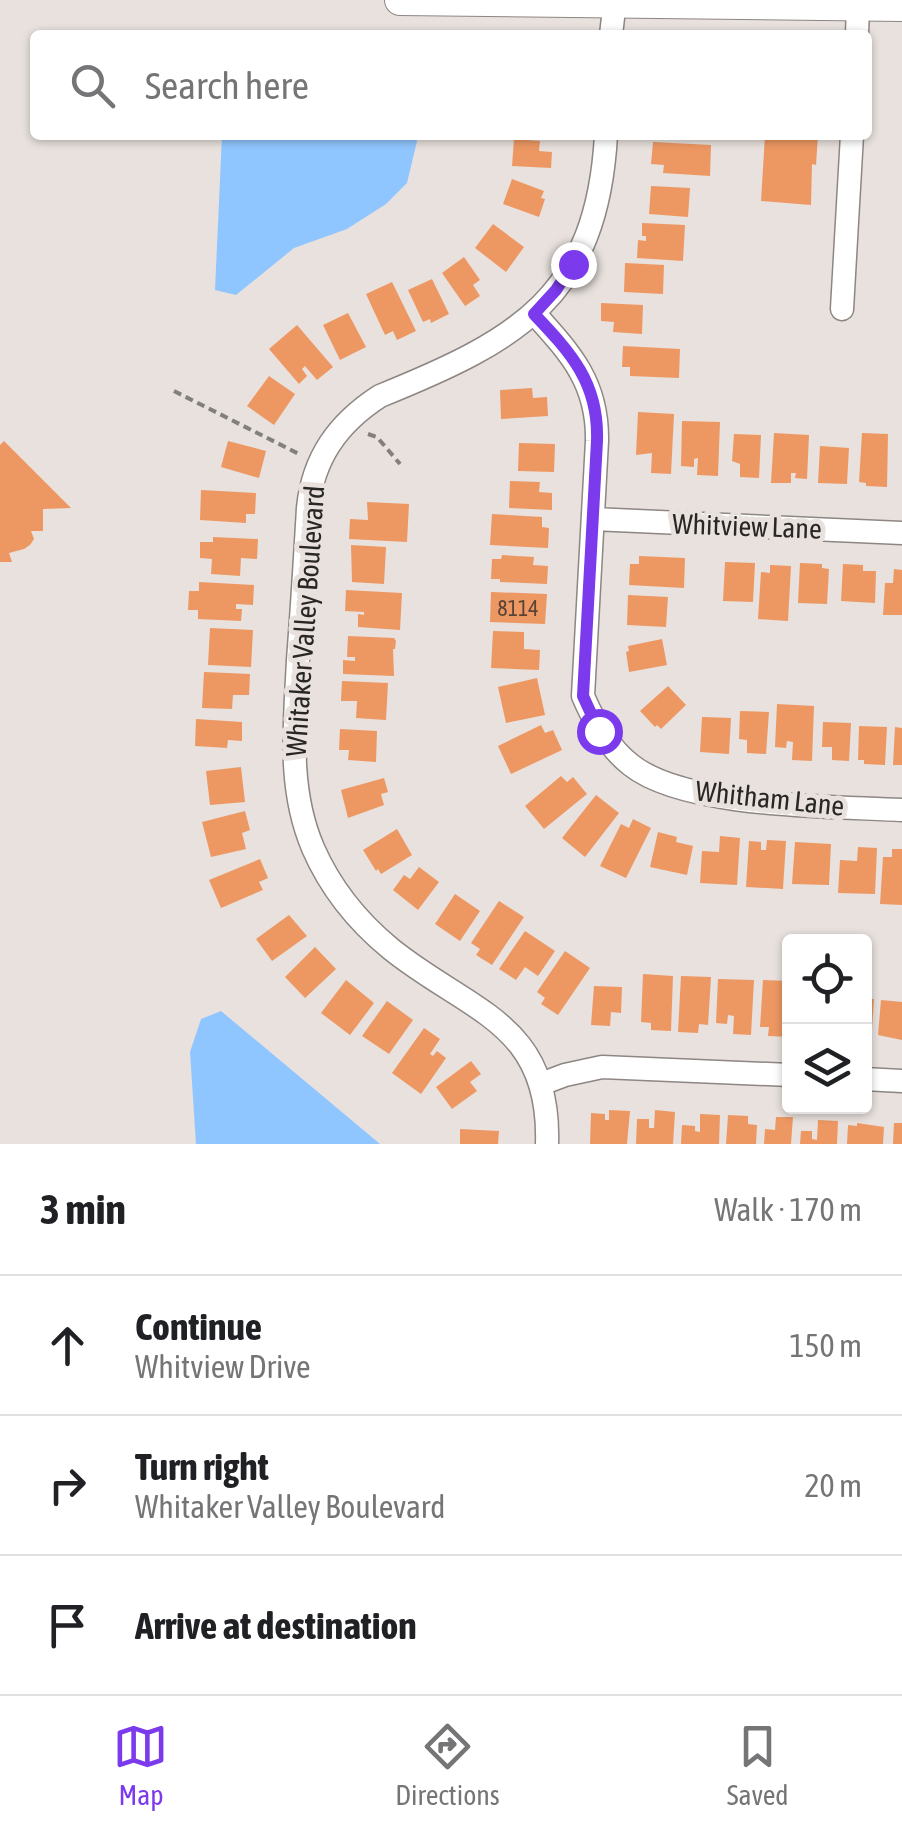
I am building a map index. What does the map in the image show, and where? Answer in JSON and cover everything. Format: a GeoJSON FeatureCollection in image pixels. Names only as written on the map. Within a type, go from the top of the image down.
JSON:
{"type":"FeatureCollection","features":[{"type":"Feature","properties":{"kind":"main road"},"geometry":{"type":"LineString","coordinates":[[400,0],[615,1],[858,20],[902,6]]}},
{"type":"Feature","properties":{"kind":"street"},"geometry":{"type":"LineString","coordinates":[[612,30],[615,1]]}},
{"type":"Feature","properties":{"kind":"street","name":"Whitaker Valley Boulevard"},"geometry":{"type":"LineString","coordinates":[[547,1144],[547,1114],[526,1052],[502,1025],[396,953],[356,916],[324,871],[310,839],[295,781],[294,736],[308,508],[318,464],[338,431],[363,407],[492,345],[534,314],[561,282],[588,235],[602,185],[606,140]]}},
{"type":"Feature","properties":{"kind":"street"},"geometry":{"type":"LineString","coordinates":[[842,309],[852,140]]}},
{"type":"Feature","properties":{"kind":"street"},"geometry":{"type":"LineString","coordinates":[[534,314],[573,358],[592,396],[598,434],[593,519]]}},
{"type":"Feature","properties":{"kind":"street","name":"Whitview Lane"},"geometry":{"type":"LineString","coordinates":[[593,519],[902,532]]}},
{"type":"Feature","properties":{"kind":"street","name":"Whitham Lane"},"geometry":{"type":"LineString","coordinates":[[593,519],[583,696],[599,731],[632,766],[676,788],[738,800],[902,810]]}},
{"type":"Feature","properties":{"kind":"street"},"geometry":{"type":"LineString","coordinates":[[540,1084],[602,1067],[782,1076]]}},
{"type":"Feature","properties":{"kind":"street"},"geometry":{"type":"LineString","coordinates":[[872,1079],[902,1081]]}},
{"type":"Feature","properties":{"kind":"path"},"geometry":{"type":"LineString","coordinates":[[174,391],[318,464]]}},
{"type":"Feature","properties":{"kind":"path"},"geometry":{"type":"LineString","coordinates":[[376,430],[377,438]]}},
{"type":"Feature","properties":{"kind":"path"},"geometry":{"type":"LineString","coordinates":[[366,434],[377,438],[400,464]]}},
{"type":"Feature","properties":{"kind":"water"},"geometry":{"type":"Polygon","coordinates":[[[222,140],[416,140],[407,183],[386,204],[347,229],[294,248],[236,295],[215,290],[222,140]]]}},
{"type":"Feature","properties":{"kind":"water"},"geometry":{"type":"Polygon","coordinates":[[[221,1011],[380,1144],[196,1144],[190,1052],[201,1019],[221,1011]]]}},
{"type":"Feature","properties":{"kind":"building"},"geometry":{"type":"Polygon","coordinates":[[[514,140],[540,141],[539,151],[552,152],[551,168],[512,166],[514,140]]]}},
{"type":"Feature","properties":{"kind":"building"},"geometry":{"type":"Polygon","coordinates":[[[765,140],[818,140],[816,165],[812,164],[811,205],[761,201],[765,140]]]}},
{"type":"Feature","properties":{"kind":"building"},"geometry":{"type":"Polygon","coordinates":[[[653,142],[711,145],[710,176],[663,173],[664,165],[651,164],[653,142]]]}},
{"type":"Feature","properties":{"kind":"building"},"geometry":{"type":"Polygon","coordinates":[[[512,179],[544,191],[539,217],[503,204],[512,179]]]}},
{"type":"Feature","properties":{"kind":"building"},"geometry":{"type":"Polygon","coordinates":[[[651,186],[690,188],[688,217],[649,214],[651,186]]]}},
{"type":"Feature","properties":{"kind":"building"},"geometry":{"type":"Polygon","coordinates":[[[642,223],[685,225],[683,261],[637,258],[638,240],[646,241],[642,223]]]}},
{"type":"Feature","properties":{"kind":"building"},"geometry":{"type":"Polygon","coordinates":[[[493,224],[524,247],[506,272],[475,248],[493,224]]]}},
{"type":"Feature","properties":{"kind":"building"},"geometry":{"type":"Polygon","coordinates":[[[464,257],[480,280],[473,285],[480,296],[465,306],[442,273],[464,257]]]}},
{"type":"Feature","properties":{"kind":"building"},"geometry":{"type":"Polygon","coordinates":[[[625,263],[664,265],[663,294],[624,292],[625,263]]]}},
{"type":"Feature","properties":{"kind":"building"},"geometry":{"type":"Polygon","coordinates":[[[432,279],[449,314],[431,323],[430,319],[423,322],[408,290],[432,279]]]}},
{"type":"Feature","properties":{"kind":"building"},"geometry":{"type":"Polygon","coordinates":[[[392,282],[416,331],[397,340],[393,331],[385,335],[366,294],[392,282]]]}},
{"type":"Feature","properties":{"kind":"building"},"geometry":{"type":"Polygon","coordinates":[[[601,303],[643,305],[642,334],[613,332],[614,322],[601,321],[601,303]]]}},
{"type":"Feature","properties":{"kind":"building"},"geometry":{"type":"Polygon","coordinates":[[[348,313],[366,347],[340,360],[323,325],[348,313]]]}},
{"type":"Feature","properties":{"kind":"building"},"geometry":{"type":"Polygon","coordinates":[[[297,325],[333,367],[317,380],[305,366],[302,369],[307,376],[299,384],[269,349],[297,325]]]}},
{"type":"Feature","properties":{"kind":"building"},"geometry":{"type":"Polygon","coordinates":[[[623,346],[680,349],[679,378],[630,376],[630,367],[622,367],[623,346]]]}},
{"type":"Feature","properties":{"kind":"building"},"geometry":{"type":"Polygon","coordinates":[[[269,376],[295,394],[274,425],[247,406],[269,376]]]}},
{"type":"Feature","properties":{"kind":"building"},"geometry":{"type":"Polygon","coordinates":[[[532,388],[533,398],[547,397],[548,416],[501,419],[500,390],[532,388]]]}},
{"type":"Feature","properties":{"kind":"building"},"geometry":{"type":"Polygon","coordinates":[[[638,412],[674,414],[671,474],[651,473],[652,453],[636,455],[638,412]]]}},
{"type":"Feature","properties":{"kind":"building"},"geometry":{"type":"Polygon","coordinates":[[[682,421],[720,422],[718,476],[697,475],[698,458],[694,459],[694,467],[681,466],[682,421]]]}},
{"type":"Feature","properties":{"kind":"building"},"geometry":{"type":"Polygon","coordinates":[[[774,433],[809,435],[807,479],[795,478],[796,473],[791,473],[791,483],[771,483],[774,433]]]}},
{"type":"Feature","properties":{"kind":"building"},"geometry":{"type":"Polygon","coordinates":[[[862,433],[888,434],[887,487],[859,482],[862,433]]]}},
{"type":"Feature","properties":{"kind":"building"},"geometry":{"type":"Polygon","coordinates":[[[734,434],[761,435],[759,478],[740,477],[740,464],[732,461],[734,434]]]}},
{"type":"Feature","properties":{"kind":"building"},"geometry":{"type":"Polygon","coordinates":[[[4,441],[71,508],[43,509],[43,531],[31,531],[34,539],[30,545],[9,553],[12,562],[0,562],[0,445],[4,441]]]}},
{"type":"Feature","properties":{"kind":"building"},"geometry":{"type":"Polygon","coordinates":[[[228,441],[266,451],[259,478],[221,467],[228,441]]]}},
{"type":"Feature","properties":{"kind":"building"},"geometry":{"type":"Polygon","coordinates":[[[519,443],[555,444],[554,472],[518,471],[519,443]]]}},
{"type":"Feature","properties":{"kind":"building"},"geometry":{"type":"Polygon","coordinates":[[[820,446],[849,448],[847,484],[818,483],[820,446]]]}},
{"type":"Feature","properties":{"kind":"building"},"geometry":{"type":"Polygon","coordinates":[[[510,481],[540,482],[539,492],[552,493],[552,510],[509,508],[510,481]]]}},
{"type":"Feature","properties":{"kind":"building"},"geometry":{"type":"Polygon","coordinates":[[[201,490],[256,493],[255,514],[246,514],[246,523],[200,520],[201,490]]]}},
{"type":"Feature","properties":{"kind":"building"},"geometry":{"type":"Polygon","coordinates":[[[367,502],[409,504],[407,542],[349,539],[350,519],[368,520],[367,502]]]}},
{"type":"Feature","properties":{"kind":"building"},"geometry":{"type":"Polygon","coordinates":[[[492,514],[542,517],[542,527],[549,528],[548,548],[490,545],[492,514]]]}},
{"type":"Feature","properties":{"kind":"building"},"geometry":{"type":"Polygon","coordinates":[[[213,537],[258,539],[257,559],[241,558],[240,576],[211,574],[212,559],[200,558],[200,542],[213,542],[213,537]]]}},
{"type":"Feature","properties":{"kind":"building"},"geometry":{"type":"Polygon","coordinates":[[[351,545],[386,547],[384,584],[352,582],[351,545]]]}},
{"type":"Feature","properties":{"kind":"building"},"geometry":{"type":"Polygon","coordinates":[[[502,555],[534,557],[533,565],[548,566],[547,584],[491,579],[492,559],[501,559],[502,555]]]}},
{"type":"Feature","properties":{"kind":"building"},"geometry":{"type":"Polygon","coordinates":[[[639,556],[685,558],[684,588],[629,585],[630,564],[639,564],[639,556]]]}},
{"type":"Feature","properties":{"kind":"building"},"geometry":{"type":"Polygon","coordinates":[[[725,562],[755,563],[753,602],[723,601],[725,562]]]}},
{"type":"Feature","properties":{"kind":"building"},"geometry":{"type":"Polygon","coordinates":[[[800,563],[822,564],[822,568],[829,569],[827,604],[798,603],[800,563]]]}},
{"type":"Feature","properties":{"kind":"building"},"geometry":{"type":"Polygon","coordinates":[[[843,564],[863,565],[863,571],[876,571],[875,603],[841,601],[843,564]]]}},
{"type":"Feature","properties":{"kind":"building"},"geometry":{"type":"Polygon","coordinates":[[[770,565],[791,566],[788,621],[758,619],[761,572],[770,573],[770,565]]]}},
{"type":"Feature","properties":{"kind":"building"},"geometry":{"type":"Polygon","coordinates":[[[894,569],[902,570],[902,615],[883,615],[885,583],[893,583],[894,569]]]}},
{"type":"Feature","properties":{"kind":"building"},"geometry":{"type":"Polygon","coordinates":[[[199,582],[254,585],[253,605],[236,604],[236,609],[242,609],[241,621],[198,619],[198,610],[188,610],[189,591],[199,591],[199,582]]]}},
{"type":"Feature","properties":{"kind":"building"},"geometry":{"type":"Polygon","coordinates":[[[346,590],[402,593],[400,630],[358,627],[358,614],[364,612],[345,611],[346,590]]]}},
{"type":"Feature","properties":{"kind":"building"},"geometry":{"type":"Polygon","coordinates":[[[491,592],[547,594],[545,624],[490,622],[491,592]]]}},
{"type":"Feature","properties":{"kind":"building"},"geometry":{"type":"Polygon","coordinates":[[[628,595],[668,597],[666,627],[627,625],[628,595]]]}},
{"type":"Feature","properties":{"kind":"building"},"geometry":{"type":"Polygon","coordinates":[[[210,628],[253,630],[251,667],[208,665],[210,628]]]}},
{"type":"Feature","properties":{"kind":"building"},"geometry":{"type":"Polygon","coordinates":[[[493,631],[524,632],[524,649],[540,650],[539,670],[491,668],[493,631]]]}},
{"type":"Feature","properties":{"kind":"building"},"geometry":{"type":"Polygon","coordinates":[[[348,636],[394,638],[394,676],[343,674],[343,660],[355,661],[355,657],[347,657],[348,636]]]}},
{"type":"Feature","properties":{"kind":"building"},"geometry":{"type":"Polygon","coordinates":[[[662,639],[667,665],[629,672],[628,646],[662,639]]]}},
{"type":"Feature","properties":{"kind":"building"},"geometry":{"type":"Polygon","coordinates":[[[204,672],[250,674],[249,695],[233,695],[232,709],[202,708],[204,672]]]}},
{"type":"Feature","properties":{"kind":"building"},"geometry":{"type":"Polygon","coordinates":[[[537,678],[545,715],[506,723],[498,687],[537,678]]]}},
{"type":"Feature","properties":{"kind":"building"},"geometry":{"type":"Polygon","coordinates":[[[342,681],[388,683],[386,720],[356,718],[357,701],[341,701],[342,681]]]}},
{"type":"Feature","properties":{"kind":"building"},"geometry":{"type":"Polygon","coordinates":[[[668,686],[686,705],[661,729],[640,711],[668,686]]]}},
{"type":"Feature","properties":{"kind":"building"},"geometry":{"type":"Polygon","coordinates":[[[777,704],[814,706],[812,761],[792,760],[793,742],[787,741],[786,748],[775,747],[777,704]]]}},
{"type":"Feature","properties":{"kind":"building"},"geometry":{"type":"Polygon","coordinates":[[[740,711],[769,712],[766,754],[747,753],[747,740],[739,739],[740,711]]]}},
{"type":"Feature","properties":{"kind":"building"},"geometry":{"type":"Polygon","coordinates":[[[702,717],[731,718],[729,754],[700,752],[702,717]]]}},
{"type":"Feature","properties":{"kind":"building"},"geometry":{"type":"Polygon","coordinates":[[[196,719],[242,722],[242,741],[228,740],[227,748],[195,746],[196,719]]]}},
{"type":"Feature","properties":{"kind":"building"},"geometry":{"type":"Polygon","coordinates":[[[823,722],[851,723],[849,761],[832,760],[832,747],[822,747],[823,722]]]}},
{"type":"Feature","properties":{"kind":"building"},"geometry":{"type":"Polygon","coordinates":[[[541,725],[545,733],[553,730],[562,750],[511,774],[498,746],[541,725]]]}},
{"type":"Feature","properties":{"kind":"building"},"geometry":{"type":"Polygon","coordinates":[[[859,726],[887,727],[885,765],[858,760],[859,726]]]}},
{"type":"Feature","properties":{"kind":"building"},"geometry":{"type":"Polygon","coordinates":[[[895,727],[902,728],[902,765],[893,765],[895,727]]]}},
{"type":"Feature","properties":{"kind":"building"},"geometry":{"type":"Polygon","coordinates":[[[340,729],[377,731],[376,762],[348,760],[349,750],[339,750],[340,729]]]}},
{"type":"Feature","properties":{"kind":"building"},"geometry":{"type":"Polygon","coordinates":[[[241,767],[245,802],[210,805],[206,771],[241,767]]]}},
{"type":"Feature","properties":{"kind":"building"},"geometry":{"type":"Polygon","coordinates":[[[561,776],[567,782],[573,777],[587,794],[544,829],[525,806],[561,776]]]}},
{"type":"Feature","properties":{"kind":"building"},"geometry":{"type":"Polygon","coordinates":[[[384,778],[388,792],[381,794],[384,805],[348,818],[341,790],[384,778]]]}},
{"type":"Feature","properties":{"kind":"building"},"geometry":{"type":"Polygon","coordinates":[[[596,795],[619,813],[585,857],[562,838],[596,795]]]}},
{"type":"Feature","properties":{"kind":"building"},"geometry":{"type":"Polygon","coordinates":[[[245,811],[250,830],[242,833],[246,849],[211,857],[202,822],[245,811]]]}},
{"type":"Feature","properties":{"kind":"building"},"geometry":{"type":"Polygon","coordinates":[[[633,819],[651,828],[626,878],[600,866],[621,824],[629,828],[633,819]]]}},
{"type":"Feature","properties":{"kind":"building"},"geometry":{"type":"Polygon","coordinates":[[[397,829],[412,855],[381,874],[363,850],[397,829]]]}},
{"type":"Feature","properties":{"kind":"building"},"geometry":{"type":"Polygon","coordinates":[[[658,832],[693,846],[687,875],[650,867],[658,832]]]}},
{"type":"Feature","properties":{"kind":"building"},"geometry":{"type":"Polygon","coordinates":[[[720,836],[740,838],[737,885],[700,883],[702,851],[719,852],[720,836]]]}},
{"type":"Feature","properties":{"kind":"building"},"geometry":{"type":"Polygon","coordinates":[[[767,840],[786,841],[783,889],[746,887],[749,841],[761,842],[761,850],[766,850],[767,840]]]}},
{"type":"Feature","properties":{"kind":"building"},"geometry":{"type":"Polygon","coordinates":[[[795,842],[831,844],[829,885],[792,884],[795,842]]]}},
{"type":"Feature","properties":{"kind":"building"},"geometry":{"type":"Polygon","coordinates":[[[858,847],[877,848],[875,894],[838,893],[840,860],[857,861],[858,847]]]}},
{"type":"Feature","properties":{"kind":"building"},"geometry":{"type":"Polygon","coordinates":[[[892,849],[902,849],[902,905],[880,904],[883,857],[892,857],[892,849]]]}},
{"type":"Feature","properties":{"kind":"building"},"geometry":{"type":"Polygon","coordinates":[[[260,859],[268,878],[259,882],[263,890],[221,908],[209,880],[260,859]]]}},
{"type":"Feature","properties":{"kind":"building"},"geometry":{"type":"Polygon","coordinates":[[[419,867],[439,882],[418,910],[393,890],[404,875],[410,879],[419,867]]]}},
{"type":"Feature","properties":{"kind":"building"},"geometry":{"type":"Polygon","coordinates":[[[455,894],[480,911],[460,941],[435,924],[455,894]]]}},
{"type":"Feature","properties":{"kind":"building"},"geometry":{"type":"Polygon","coordinates":[[[499,901],[524,917],[492,965],[476,955],[480,949],[471,943],[499,901]]]}},
{"type":"Feature","properties":{"kind":"building"},"geometry":{"type":"Polygon","coordinates":[[[289,915],[307,936],[272,961],[256,939],[289,915]]]}},
{"type":"Feature","properties":{"kind":"building"},"geometry":{"type":"Polygon","coordinates":[[[525,931],[555,951],[538,976],[525,967],[516,980],[499,969],[525,931]]]}},
{"type":"Feature","properties":{"kind":"building"},"geometry":{"type":"Polygon","coordinates":[[[315,947],[336,969],[305,998],[285,977],[315,947]]]}},
{"type":"Feature","properties":{"kind":"building"},"geometry":{"type":"Polygon","coordinates":[[[565,951],[590,968],[558,1015],[541,1004],[545,998],[537,992],[565,951]]]}},
{"type":"Feature","properties":{"kind":"building"},"geometry":{"type":"Polygon","coordinates":[[[643,974],[673,976],[671,1031],[651,1030],[651,1023],[641,1022],[643,974]]]}},
{"type":"Feature","properties":{"kind":"building"},"geometry":{"type":"Polygon","coordinates":[[[681,976],[711,977],[708,1025],[699,1024],[698,1033],[678,1032],[681,976]]]}},
{"type":"Feature","properties":{"kind":"building"},"geometry":{"type":"Polygon","coordinates":[[[718,979],[754,980],[751,1035],[733,1034],[734,1016],[728,1015],[727,1024],[716,1023],[718,979]]]}},
{"type":"Feature","properties":{"kind":"building"},"geometry":{"type":"Polygon","coordinates":[[[346,980],[374,1003],[350,1035],[321,1013],[346,980]]]}},
{"type":"Feature","properties":{"kind":"building"},"geometry":{"type":"Polygon","coordinates":[[[763,980],[782,981],[782,1037],[768,1036],[769,1027],[760,1027],[763,980]]]}},
{"type":"Feature","properties":{"kind":"building"},"geometry":{"type":"Polygon","coordinates":[[[594,986],[622,987],[621,1013],[611,1012],[610,1026],[591,1025],[594,986]]]}},
{"type":"Feature","properties":{"kind":"building"},"geometry":{"type":"Polygon","coordinates":[[[881,1000],[902,1002],[902,1040],[878,1035],[881,1000]]]}},
{"type":"Feature","properties":{"kind":"building"},"geometry":{"type":"Polygon","coordinates":[[[387,1001],[413,1020],[389,1054],[362,1036],[387,1001]]]}},
{"type":"Feature","properties":{"kind":"building"},"geometry":{"type":"Polygon","coordinates":[[[424,1028],[440,1039],[430,1054],[433,1056],[437,1051],[446,1058],[421,1094],[392,1073],[424,1028]]]}},
{"type":"Feature","properties":{"kind":"building"},"geometry":{"type":"Polygon","coordinates":[[[471,1061],[481,1074],[470,1082],[477,1091],[452,1109],[436,1087],[471,1061]]]}},
{"type":"Feature","properties":{"kind":"building"},"geometry":{"type":"Polygon","coordinates":[[[609,1110],[630,1111],[627,1144],[590,1144],[591,1113],[605,1114],[605,1120],[609,1120],[609,1110]]]}},
{"type":"Feature","properties":{"kind":"building"},"geometry":{"type":"Polygon","coordinates":[[[655,1110],[675,1112],[673,1144],[636,1144],[637,1119],[649,1119],[649,1128],[654,1128],[655,1110]]]}},
{"type":"Feature","properties":{"kind":"building"},"geometry":{"type":"Polygon","coordinates":[[[700,1114],[720,1115],[719,1144],[681,1144],[682,1125],[695,1126],[695,1131],[700,1132],[700,1114]]]}},
{"type":"Feature","properties":{"kind":"building"},"geometry":{"type":"Polygon","coordinates":[[[728,1115],[748,1116],[748,1124],[757,1125],[756,1144],[726,1144],[728,1115]]]}},
{"type":"Feature","properties":{"kind":"building"},"geometry":{"type":"Polygon","coordinates":[[[776,1117],[793,1117],[791,1144],[764,1144],[765,1129],[775,1130],[776,1117]]]}},
{"type":"Feature","properties":{"kind":"building"},"geometry":{"type":"Polygon","coordinates":[[[818,1120],[838,1121],[837,1144],[800,1144],[801,1131],[812,1131],[812,1139],[817,1140],[818,1120]]]}},
{"type":"Feature","properties":{"kind":"building"},"geometry":{"type":"Polygon","coordinates":[[[894,1123],[902,1123],[902,1144],[893,1144],[894,1123]]]}},
{"type":"Feature","properties":{"kind":"building"},"geometry":{"type":"Polygon","coordinates":[[[848,1125],[884,1127],[883,1144],[847,1144],[848,1125]]]}},
{"type":"Feature","properties":{"kind":"building"},"geometry":{"type":"Polygon","coordinates":[[[460,1129],[499,1131],[498,1144],[460,1144],[460,1129]]]}},
{"type":"Feature","properties":{"kind":"route"},"geometry":{"type":"LineString","coordinates":[[573,264],[534,314],[573,358],[586,380],[596,414],[583,696],[599,731]]}}]}
